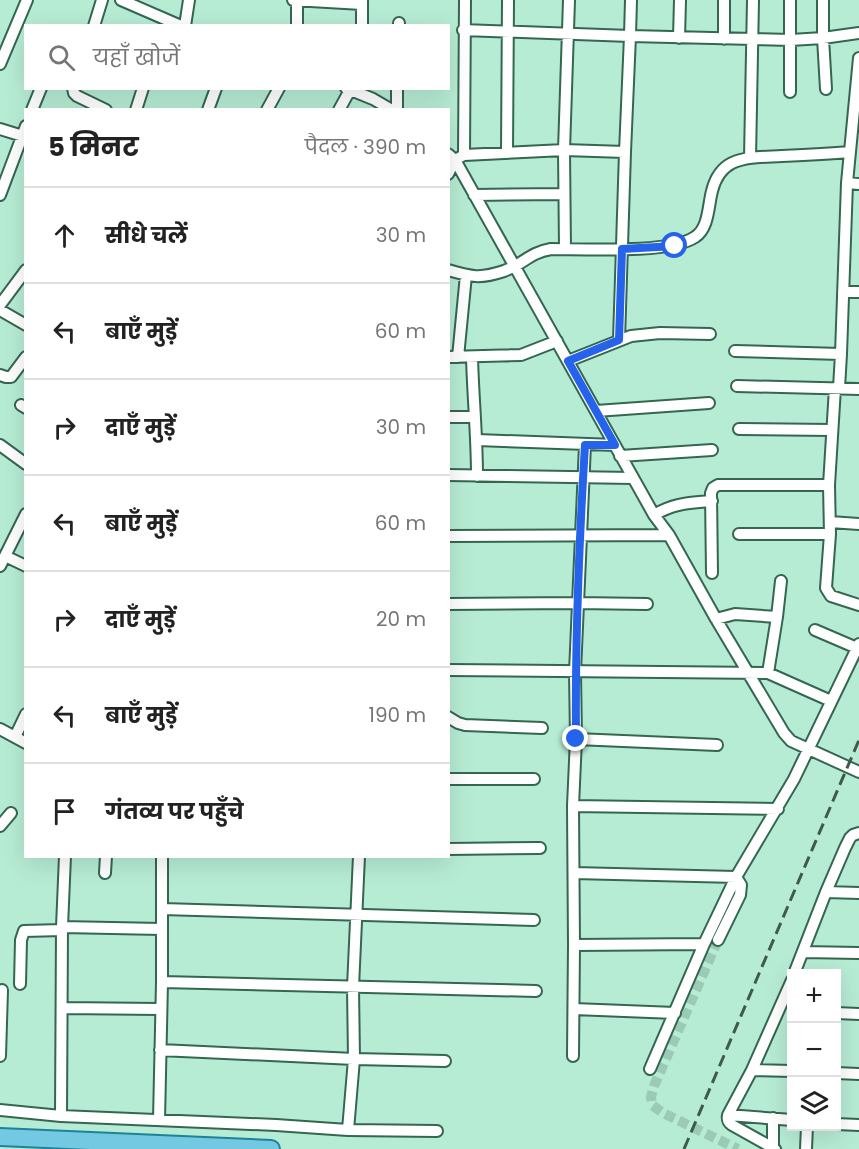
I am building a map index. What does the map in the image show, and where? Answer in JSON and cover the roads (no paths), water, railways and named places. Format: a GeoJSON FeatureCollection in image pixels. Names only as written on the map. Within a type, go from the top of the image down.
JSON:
{"type":"FeatureCollection","features":[{"type":"Feature","properties":{"kind":"main road"},"geometry":{"type":"LineString","coordinates":[[0,1137],[272,1149]]}},
{"type":"Feature","properties":{"kind":"street"},"geometry":{"type":"LineString","coordinates":[[0,64],[27,0]]}},
{"type":"Feature","properties":{"kind":"street"},"geometry":{"type":"LineString","coordinates":[[95,24],[102,0]]}},
{"type":"Feature","properties":{"kind":"street"},"geometry":{"type":"LineString","coordinates":[[121,0],[165,22]]}},
{"type":"Feature","properties":{"kind":"street"},"geometry":{"type":"LineString","coordinates":[[183,24],[189,0]]}},
{"type":"Feature","properties":{"kind":"street"},"geometry":{"type":"LineString","coordinates":[[293,0],[362,2],[362,24]]}},
{"type":"Feature","properties":{"kind":"street"},"geometry":{"type":"LineString","coordinates":[[297,0],[297,24]]}},
{"type":"Feature","properties":{"kind":"street"},"geometry":{"type":"LineString","coordinates":[[465,0],[456,156],[474,195],[620,456],[784,734],[791,741],[859,772]]}},
{"type":"Feature","properties":{"kind":"street"},"geometry":{"type":"LineString","coordinates":[[507,152],[508,0]]}},
{"type":"Feature","properties":{"kind":"street"},"geometry":{"type":"LineString","coordinates":[[565,249],[564,150],[569,0]]}},
{"type":"Feature","properties":{"kind":"street"},"geometry":{"type":"LineString","coordinates":[[619,340],[631,0]]}},
{"type":"Feature","properties":{"kind":"street"},"geometry":{"type":"LineString","coordinates":[[678,38],[680,0]]}},
{"type":"Feature","properties":{"kind":"street"},"geometry":{"type":"LineString","coordinates":[[724,0],[724,39]]}},
{"type":"Feature","properties":{"kind":"street"},"geometry":{"type":"LineString","coordinates":[[750,158],[753,0]]}},
{"type":"Feature","properties":{"kind":"street"},"geometry":{"type":"LineString","coordinates":[[790,0],[790,92]]}},
{"type":"Feature","properties":{"kind":"street"},"geometry":{"type":"LineString","coordinates":[[823,0],[826,89]]}},
{"type":"Feature","properties":{"kind":"street"},"geometry":{"type":"LineString","coordinates":[[463,30],[791,40],[823,39],[859,33]]}},
{"type":"Feature","properties":{"kind":"street"},"geometry":{"type":"LineString","coordinates":[[859,58],[856,125],[847,183],[841,354],[832,430],[829,484],[830,534],[826,588],[831,596],[859,605]]}},
{"type":"Feature","properties":{"kind":"street"},"geometry":{"type":"LineString","coordinates":[[33,108],[40,90]]}},
{"type":"Feature","properties":{"kind":"street"},"geometry":{"type":"LineString","coordinates":[[73,90],[77,96],[102,108]]}},
{"type":"Feature","properties":{"kind":"street"},"geometry":{"type":"LineString","coordinates":[[137,108],[142,90]]}},
{"type":"Feature","properties":{"kind":"street"},"geometry":{"type":"LineString","coordinates":[[209,108],[215,90]]}},
{"type":"Feature","properties":{"kind":"street"},"geometry":{"type":"LineString","coordinates":[[268,108],[278,90]]}},
{"type":"Feature","properties":{"kind":"street"},"geometry":{"type":"LineString","coordinates":[[340,108],[348,90]]}},
{"type":"Feature","properties":{"kind":"street"},"geometry":{"type":"LineString","coordinates":[[397,108],[398,90]]}},
{"type":"Feature","properties":{"kind":"street"},"geometry":{"type":"LineString","coordinates":[[361,91],[389,108]]}},
{"type":"Feature","properties":{"kind":"street"},"geometry":{"type":"LineString","coordinates":[[0,129],[24,133],[0,195]]}},
{"type":"Feature","properties":{"kind":"street"},"geometry":{"type":"LineString","coordinates":[[456,156],[564,150],[625,152]]}},
{"type":"Feature","properties":{"kind":"street"},"geometry":{"type":"LineString","coordinates":[[450,271],[477,277],[487,276],[515,267],[540,251],[675,246],[694,238],[702,231],[714,183],[719,172],[732,163],[750,158],[850,152]]}},
{"type":"Feature","properties":{"kind":"street"},"geometry":{"type":"LineString","coordinates":[[847,183],[859,184]]}},
{"type":"Feature","properties":{"kind":"street"},"geometry":{"type":"LineString","coordinates":[[474,195],[564,194]]}},
{"type":"Feature","properties":{"kind":"street"},"geometry":{"type":"LineString","coordinates":[[0,305],[24,273]]}},
{"type":"Feature","properties":{"kind":"street"},"geometry":{"type":"LineString","coordinates":[[466,275],[453,357],[521,355],[557,341]]}},
{"type":"Feature","properties":{"kind":"street"},"geometry":{"type":"LineString","coordinates":[[843,292],[859,292]]}},
{"type":"Feature","properties":{"kind":"street"},"geometry":{"type":"LineString","coordinates":[[0,310],[24,324]]}},
{"type":"Feature","properties":{"kind":"street"},"geometry":{"type":"LineString","coordinates":[[568,361],[640,334],[711,334]]}},
{"type":"Feature","properties":{"kind":"street"},"geometry":{"type":"LineString","coordinates":[[735,351],[841,354]]}},
{"type":"Feature","properties":{"kind":"street"},"geometry":{"type":"LineString","coordinates":[[472,357],[477,476]]}},
{"type":"Feature","properties":{"kind":"street"},"geometry":{"type":"LineString","coordinates":[[0,375],[10,377],[24,360]]}},
{"type":"Feature","properties":{"kind":"street"},"geometry":{"type":"LineString","coordinates":[[737,386],[859,389]]}},
{"type":"Feature","properties":{"kind":"street"},"geometry":{"type":"LineString","coordinates":[[596,411],[709,403]]}},
{"type":"Feature","properties":{"kind":"street"},"geometry":{"type":"LineString","coordinates":[[450,417],[474,417]]}},
{"type":"Feature","properties":{"kind":"street"},"geometry":{"type":"LineString","coordinates":[[739,429],[832,430]]}},
{"type":"Feature","properties":{"kind":"street"},"geometry":{"type":"LineString","coordinates":[[477,440],[615,445]]}},
{"type":"Feature","properties":{"kind":"street"},"geometry":{"type":"LineString","coordinates":[[0,445],[24,463]]}},
{"type":"Feature","properties":{"kind":"street"},"geometry":{"type":"LineString","coordinates":[[573,1056],[575,672],[585,445]]}},
{"type":"Feature","properties":{"kind":"street"},"geometry":{"type":"LineString","coordinates":[[620,456],[712,450]]}},
{"type":"Feature","properties":{"kind":"street"},"geometry":{"type":"LineString","coordinates":[[450,475],[633,478]]}},
{"type":"Feature","properties":{"kind":"street"},"geometry":{"type":"LineString","coordinates":[[712,573],[711,493],[713,488],[718,485],[829,484]]}},
{"type":"Feature","properties":{"kind":"street"},"geometry":{"type":"LineString","coordinates":[[654,515],[675,505],[712,501]]}},
{"type":"Feature","properties":{"kind":"street"},"geometry":{"type":"LineString","coordinates":[[24,518],[3,561],[24,566]]}},
{"type":"Feature","properties":{"kind":"street"},"geometry":{"type":"LineString","coordinates":[[830,522],[859,524]]}},
{"type":"Feature","properties":{"kind":"street"},"geometry":{"type":"LineString","coordinates":[[739,534],[830,534]]}},
{"type":"Feature","properties":{"kind":"street"},"geometry":{"type":"LineString","coordinates":[[450,536],[669,536]]}},
{"type":"Feature","properties":{"kind":"street"},"geometry":{"type":"LineString","coordinates":[[768,673],[781,581]]}},
{"type":"Feature","properties":{"kind":"street"},"geometry":{"type":"LineString","coordinates":[[450,604],[647,604]]}},
{"type":"Feature","properties":{"kind":"street"},"geometry":{"type":"LineString","coordinates":[[716,619],[735,614],[777,617]]}},
{"type":"Feature","properties":{"kind":"street"},"geometry":{"type":"LineString","coordinates":[[650,1069],[704,944],[736,878],[778,809],[810,749],[858,646],[815,630]]}},
{"type":"Feature","properties":{"kind":"street"},"geometry":{"type":"LineString","coordinates":[[450,670],[768,673],[831,701]]}},
{"type":"Feature","properties":{"kind":"street"},"geometry":{"type":"LineString","coordinates":[[15,737],[24,718]]}},
{"type":"Feature","properties":{"kind":"street"},"geometry":{"type":"LineString","coordinates":[[450,718],[465,724],[543,728]]}},
{"type":"Feature","properties":{"kind":"street"},"geometry":{"type":"LineString","coordinates":[[0,729],[24,742]]}},
{"type":"Feature","properties":{"kind":"street"},"geometry":{"type":"LineString","coordinates":[[576,739],[717,745]]}},
{"type":"Feature","properties":{"kind":"street"},"geometry":{"type":"LineString","coordinates":[[450,779],[534,779]]}},
{"type":"Feature","properties":{"kind":"street"},"geometry":{"type":"LineString","coordinates":[[573,806],[778,809]]}},
{"type":"Feature","properties":{"kind":"street"},"geometry":{"type":"LineString","coordinates":[[0,826],[11,813]]}},
{"type":"Feature","properties":{"kind":"street"},"geometry":{"type":"LineString","coordinates":[[796,969],[850,838],[859,834]]}},
{"type":"Feature","properties":{"kind":"street"},"geometry":{"type":"LineString","coordinates":[[450,849],[540,848]]}},
{"type":"Feature","properties":{"kind":"street"},"geometry":{"type":"LineString","coordinates":[[62,1116],[62,929],[65,858]]}},
{"type":"Feature","properties":{"kind":"street"},"geometry":{"type":"LineString","coordinates":[[105,873],[106,858]]}},
{"type":"Feature","properties":{"kind":"street"},"geometry":{"type":"LineString","coordinates":[[159,1120],[162,858]]}},
{"type":"Feature","properties":{"kind":"street"},"geometry":{"type":"LineString","coordinates":[[348,1130],[354,1059],[353,987],[359,858]]}},
{"type":"Feature","properties":{"kind":"street"},"geometry":{"type":"LineString","coordinates":[[574,873],[736,878]]}},
{"type":"Feature","properties":{"kind":"street"},"geometry":{"type":"LineString","coordinates":[[718,940],[741,890],[741,885],[736,878]]}},
{"type":"Feature","properties":{"kind":"street"},"geometry":{"type":"LineString","coordinates":[[826,892],[859,893]]}},
{"type":"Feature","properties":{"kind":"street"},"geometry":{"type":"LineString","coordinates":[[162,909],[534,920]]}},
{"type":"Feature","properties":{"kind":"street"},"geometry":{"type":"LineString","coordinates":[[20,984],[21,940],[24,931],[161,929]]}},
{"type":"Feature","properties":{"kind":"street"},"geometry":{"type":"LineString","coordinates":[[574,945],[704,944]]}},
{"type":"Feature","properties":{"kind":"street"},"geometry":{"type":"LineString","coordinates":[[803,952],[859,953]]}},
{"type":"Feature","properties":{"kind":"street"},"geometry":{"type":"LineString","coordinates":[[162,982],[536,991]]}},
{"type":"Feature","properties":{"kind":"street"},"geometry":{"type":"LineString","coordinates":[[0,1056],[2,990]]}},
{"type":"Feature","properties":{"kind":"street"},"geometry":{"type":"LineString","coordinates":[[774,1148],[732,1125],[728,1122],[728,1115],[752,1070],[787,992]]}},
{"type":"Feature","properties":{"kind":"street"},"geometry":{"type":"LineString","coordinates":[[62,1008],[160,1009]]}},
{"type":"Feature","properties":{"kind":"street"},"geometry":{"type":"LineString","coordinates":[[574,1009],[675,1012]]}},
{"type":"Feature","properties":{"kind":"street"},"geometry":{"type":"LineString","coordinates":[[779,1011],[787,1012]]}},
{"type":"Feature","properties":{"kind":"street"},"geometry":{"type":"LineString","coordinates":[[841,1013],[859,1014]]}},
{"type":"Feature","properties":{"kind":"street"},"geometry":{"type":"LineString","coordinates":[[160,1050],[445,1061]]}},
{"type":"Feature","properties":{"kind":"street"},"geometry":{"type":"LineString","coordinates":[[752,1070],[787,1071]]}},
{"type":"Feature","properties":{"kind":"street"},"geometry":{"type":"LineString","coordinates":[[841,1073],[859,1074]]}},
{"type":"Feature","properties":{"kind":"street"},"geometry":{"type":"LineString","coordinates":[[0,1110],[62,1116],[348,1130],[437,1131]]}},
{"type":"Feature","properties":{"kind":"street"},"geometry":{"type":"LineString","coordinates":[[728,1115],[787,1119]]}},
{"type":"Feature","properties":{"kind":"street"},"geometry":{"type":"LineString","coordinates":[[773,1118],[774,1148]]}},
{"type":"Feature","properties":{"kind":"street"},"geometry":{"type":"LineString","coordinates":[[841,1124],[859,1125]]}},
{"type":"Feature","properties":{"kind":"street"},"geometry":{"type":"LineString","coordinates":[[806,1149],[807,1131]]}},
{"type":"Feature","properties":{"kind":"tunnel"},"geometry":{"type":"LineString","coordinates":[[718,940],[651,1097],[652,1105],[663,1113],[738,1149]]}},
{"type":"Feature","properties":{"kind":"railway"},"geometry":{"type":"LineString","coordinates":[[684,1149],[859,740]]}}]}
